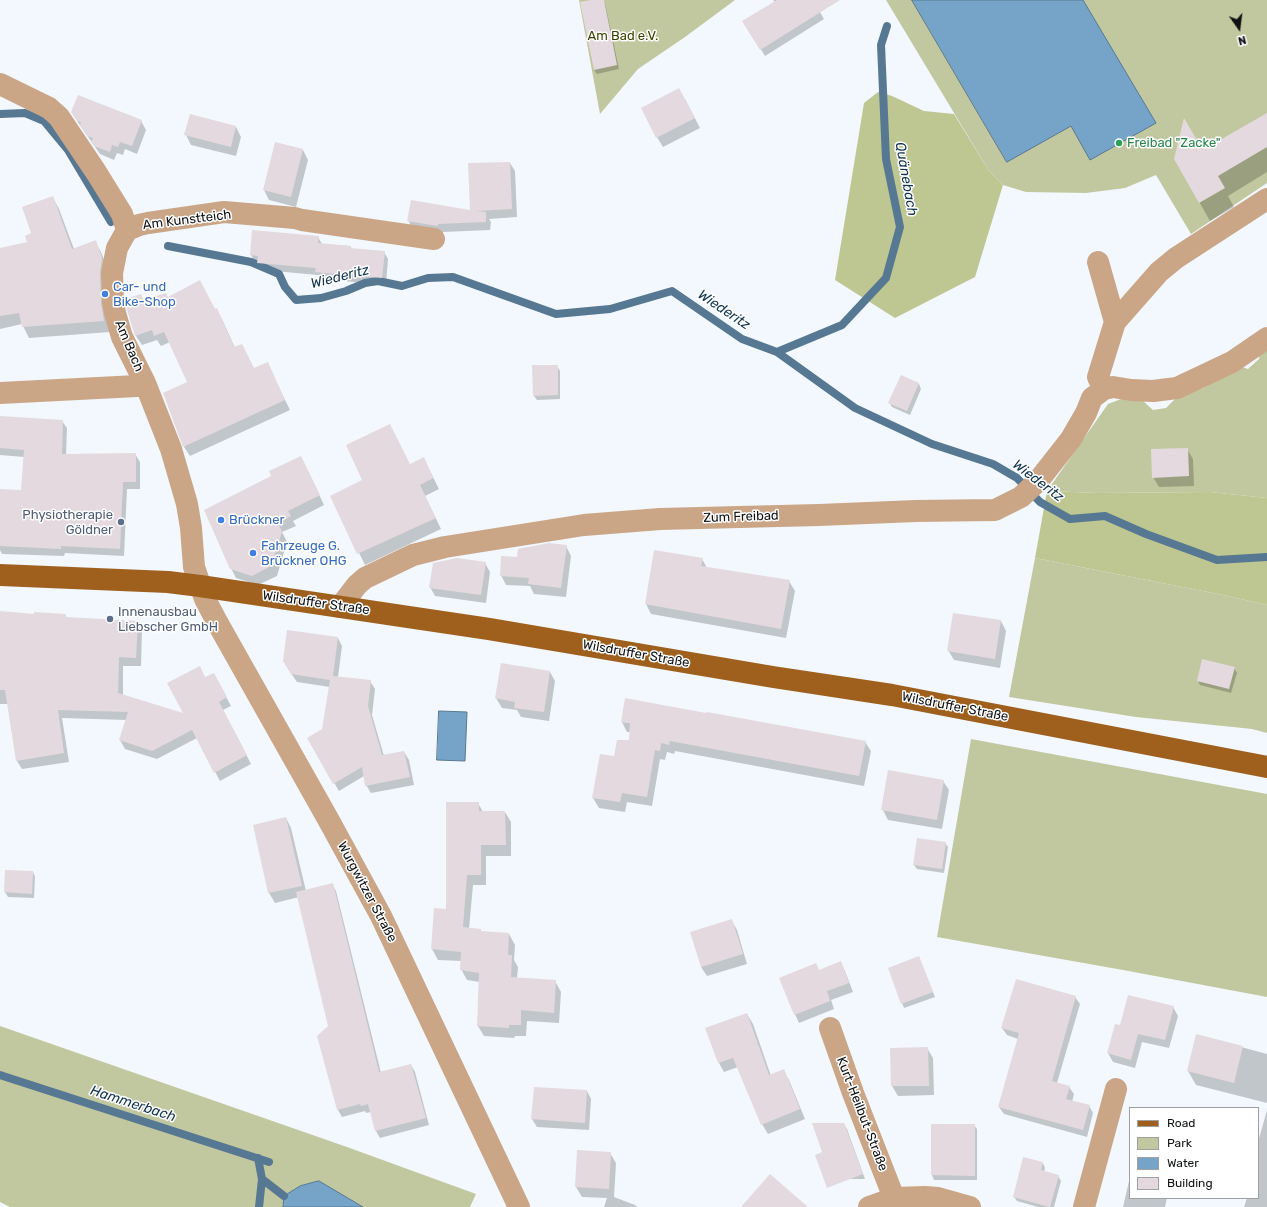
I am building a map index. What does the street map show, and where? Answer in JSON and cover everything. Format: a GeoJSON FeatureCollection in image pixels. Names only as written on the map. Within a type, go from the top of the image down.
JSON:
{"type":"FeatureCollection","features":[{"type":"Feature","properties":{"kind":"main road","name":"Wilsdruffer Straße"},"geometry":{"type":"LineString","coordinates":[[0,575],[168,582],[499,630],[765,676],[892,695],[1267,767]]}},
{"type":"Feature","properties":{"kind":"street"},"geometry":{"type":"LineString","coordinates":[[0,84],[49,108],[59,117],[122,214],[127,230]]}},
{"type":"Feature","properties":{"kind":"street"},"geometry":{"type":"LineString","coordinates":[[1267,199],[1176,258],[1159,272],[1115,322],[1098,378],[1104,389],[1113,387],[1131,390],[1154,391],[1176,388],[1232,362],[1267,338]]}},
{"type":"Feature","properties":{"kind":"street","name":"Am Kunstteich"},"geometry":{"type":"LineString","coordinates":[[127,230],[148,223],[224,212],[295,218],[434,239]]}},
{"type":"Feature","properties":{"kind":"street","name":"Am Bach"},"geometry":{"type":"LineString","coordinates":[[127,230],[117,248],[112,273],[113,302],[122,337],[145,383],[171,448],[187,504],[191,528],[194,567],[200,586]]}},
{"type":"Feature","properties":{"kind":"street"},"geometry":{"type":"LineString","coordinates":[[1098,262],[1115,322]]}},
{"type":"Feature","properties":{"kind":"street"},"geometry":{"type":"LineString","coordinates":[[0,393],[137,386]]}},
{"type":"Feature","properties":{"kind":"street","name":"Zum Freibad"},"geometry":{"type":"LineString","coordinates":[[340,607],[357,585],[373,573],[413,556],[445,547],[584,525],[660,520],[916,511],[995,510],[1021,497],[1038,481],[1070,439],[1086,413],[1092,398],[1104,389]]}},
{"type":"Feature","properties":{"kind":"street","name":"Wurgwitzer Straße"},"geometry":{"type":"LineString","coordinates":[[200,586],[217,622],[378,911],[519,1207]]}},
{"type":"Feature","properties":{"kind":"street","name":"Kurt-Heilbut-Straße"},"geometry":{"type":"LineString","coordinates":[[830,1028],[853,1093],[894,1198]]}},
{"type":"Feature","properties":{"kind":"street"},"geometry":{"type":"LineString","coordinates":[[1084,1207],[1116,1089]]}},
{"type":"Feature","properties":{"kind":"street"},"geometry":{"type":"LineString","coordinates":[[869,1207],[894,1198],[938,1198],[970,1207]]}},
{"type":"Feature","properties":{"kind":"green space","name":"Am Bad e.V."},"geometry":{"type":"Polygon","coordinates":[[[579,0],[735,0],[638,69],[600,114],[579,0]]]}},
{"type":"Feature","properties":{"kind":"green space","name":"Freibad \"Zacke\""},"geometry":{"type":"Polygon","coordinates":[[[886,0],[1267,0],[1267,183],[1191,234],[1156,175],[1125,188],[1086,193],[1026,192],[1003,185],[989,171],[886,0]]]}},
{"type":"Feature","properties":{"kind":"green space"},"geometry":{"type":"Polygon","coordinates":[[[878,92],[892,96],[924,111],[954,114],[989,171],[1003,185],[975,277],[895,318],[835,280],[864,103],[878,92]]]}},
{"type":"Feature","properties":{"kind":"green space"},"geometry":{"type":"Polygon","coordinates":[[[1267,347],[1267,498],[1210,492],[1098,493],[1047,491],[1108,404],[1121,399],[1142,400],[1153,410],[1166,408],[1176,398],[1203,388],[1239,366],[1248,369],[1259,359],[1260,350],[1267,347]]]}},
{"type":"Feature","properties":{"kind":"green space"},"geometry":{"type":"Polygon","coordinates":[[[1047,491],[1098,493],[1210,492],[1267,498],[1267,605],[1035,558],[1047,491]]]}},
{"type":"Feature","properties":{"kind":"green space"},"geometry":{"type":"Polygon","coordinates":[[[1035,558],[1267,605],[1267,733],[1252,729],[1136,717],[1009,697],[1035,558]]]}},
{"type":"Feature","properties":{"kind":"green space"},"geometry":{"type":"Polygon","coordinates":[[[971,739],[1267,794],[1267,997],[937,937],[971,739]]]}},
{"type":"Feature","properties":{"kind":"green space"},"geometry":{"type":"Polygon","coordinates":[[[0,1026],[347,1147],[476,1194],[470,1207],[10,1207],[0,1202],[0,1026]]]}},
{"type":"Feature","properties":{"kind":"water"},"geometry":{"type":"Polygon","coordinates":[[[912,0],[1083,0],[1156,123],[1090,160],[1071,126],[1007,162],[912,0]]]}},
{"type":"Feature","properties":{"kind":"water"},"geometry":{"type":"Polygon","coordinates":[[[439,711],[467,712],[465,761],[437,760],[439,711]]]}},
{"type":"Feature","properties":{"kind":"water"},"geometry":{"type":"Polygon","coordinates":[[[319,1181],[363,1207],[283,1207],[284,1196],[300,1186],[319,1181]]]}},
{"type":"Feature","properties":{"kind":"building"},"geometry":{"type":"Polygon","coordinates":[[[604,0],[617,65],[594,70],[580,2],[604,0]]]}},
{"type":"Feature","properties":{"kind":"building"},"geometry":{"type":"Polygon","coordinates":[[[777,0],[840,0],[760,50],[742,21],[777,0]]]}},
{"type":"Feature","properties":{"kind":"building"},"geometry":{"type":"Polygon","coordinates":[[[679,88],[695,118],[656,138],[641,108],[679,88]]]}},
{"type":"Feature","properties":{"kind":"building"},"geometry":{"type":"Polygon","coordinates":[[[78,95],[142,120],[132,146],[120,142],[118,147],[112,145],[110,152],[94,146],[91,142],[93,138],[87,136],[80,125],[81,122],[77,121],[71,112],[78,95]]]}},
{"type":"Feature","properties":{"kind":"building"},"geometry":{"type":"Polygon","coordinates":[[[1267,113],[1267,147],[1218,176],[1225,188],[1199,203],[1174,159],[1184,118],[1201,147],[1218,136],[1220,140],[1267,113]]]}},
{"type":"Feature","properties":{"kind":"building"},"geometry":{"type":"Polygon","coordinates":[[[190,114],[236,126],[231,147],[184,135],[190,114]]]}},
{"type":"Feature","properties":{"kind":"building"},"geometry":{"type":"Polygon","coordinates":[[[275,142],[303,149],[291,197],[263,190],[275,142]]]}},
{"type":"Feature","properties":{"kind":"building"},"geometry":{"type":"Polygon","coordinates":[[[510,162],[512,209],[476,211],[486,212],[486,222],[438,224],[438,226],[407,221],[411,200],[470,210],[468,163],[510,162]]]}},
{"type":"Feature","properties":{"kind":"building"},"geometry":{"type":"Polygon","coordinates":[[[53,196],[72,249],[96,240],[102,258],[100,273],[101,303],[104,321],[22,327],[19,313],[0,316],[0,248],[27,242],[25,236],[31,233],[22,207],[53,196]]]}},
{"type":"Feature","properties":{"kind":"building"},"geometry":{"type":"Polygon","coordinates":[[[252,230],[319,236],[318,243],[385,251],[382,278],[315,272],[316,268],[257,263],[258,256],[250,255],[252,230]]]}},
{"type":"Feature","properties":{"kind":"building"},"geometry":{"type":"Polygon","coordinates":[[[200,280],[215,309],[217,308],[234,347],[242,344],[254,368],[268,362],[285,400],[183,447],[163,393],[187,382],[164,332],[154,336],[152,330],[135,336],[125,299],[141,294],[143,300],[166,293],[168,297],[200,280]]]}},
{"type":"Feature","properties":{"kind":"building"},"geometry":{"type":"Polygon","coordinates":[[[532,365],[558,365],[558,395],[533,396],[532,365]]]}},
{"type":"Feature","properties":{"kind":"building"},"geometry":{"type":"Polygon","coordinates":[[[901,375],[919,383],[907,411],[888,403],[901,375]]]}},
{"type":"Feature","properties":{"kind":"building"},"geometry":{"type":"Polygon","coordinates":[[[0,416],[63,420],[62,454],[136,453],[136,482],[123,482],[120,549],[61,546],[61,549],[0,546],[0,489],[21,490],[24,450],[0,448],[0,416]]]}},
{"type":"Feature","properties":{"kind":"building"},"geometry":{"type":"Polygon","coordinates":[[[390,424],[410,464],[424,457],[433,478],[420,485],[436,518],[357,554],[330,496],[362,480],[346,445],[390,424]]]}},
{"type":"Feature","properties":{"kind":"building"},"geometry":{"type":"Polygon","coordinates":[[[1188,448],[1189,476],[1152,478],[1151,449],[1188,448]]]}},
{"type":"Feature","properties":{"kind":"building"},"geometry":{"type":"Polygon","coordinates":[[[301,456],[320,495],[288,511],[291,516],[278,523],[282,532],[271,566],[252,576],[230,569],[204,510],[271,476],[269,471],[301,456]]]}},
{"type":"Feature","properties":{"kind":"building"},"geometry":{"type":"Polygon","coordinates":[[[549,543],[567,545],[561,588],[528,584],[529,578],[500,576],[501,556],[517,557],[518,549],[549,543]]]}},
{"type":"Feature","properties":{"kind":"building"},"geometry":{"type":"Polygon","coordinates":[[[654,550],[703,558],[701,566],[790,580],[781,629],[645,604],[654,550]]]}},
{"type":"Feature","properties":{"kind":"building"},"geometry":{"type":"Polygon","coordinates":[[[457,558],[486,562],[481,595],[429,588],[433,563],[457,558]]]}},
{"type":"Feature","properties":{"kind":"building"},"geometry":{"type":"Polygon","coordinates":[[[0,611],[34,614],[34,612],[66,614],[66,617],[138,621],[136,658],[119,657],[118,693],[183,713],[167,683],[200,666],[205,677],[214,673],[227,697],[219,702],[247,755],[214,773],[192,730],[152,751],[119,740],[128,712],[58,710],[64,753],[16,761],[5,690],[0,690],[0,611]]]}},
{"type":"Feature","properties":{"kind":"building"},"geometry":{"type":"Polygon","coordinates":[[[953,613],[1001,620],[995,659],[947,651],[953,613]]]}},
{"type":"Feature","properties":{"kind":"building"},"geometry":{"type":"Polygon","coordinates":[[[287,630],[338,637],[333,676],[371,680],[368,706],[382,755],[404,751],[410,777],[365,786],[362,767],[333,784],[307,738],[322,729],[330,680],[291,674],[283,661],[287,630]]]}},
{"type":"Feature","properties":{"kind":"building"},"geometry":{"type":"Polygon","coordinates":[[[1202,659],[1235,667],[1229,689],[1197,681],[1202,659]]]}},
{"type":"Feature","properties":{"kind":"building"},"geometry":{"type":"Polygon","coordinates":[[[501,663],[550,671],[544,712],[514,708],[515,702],[495,698],[501,663]]]}},
{"type":"Feature","properties":{"kind":"building"},"geometry":{"type":"Polygon","coordinates":[[[625,698],[866,741],[859,776],[670,741],[669,745],[661,743],[660,751],[655,750],[647,797],[622,793],[620,802],[592,798],[600,754],[614,756],[617,740],[629,740],[630,723],[621,722],[625,698]]]}},
{"type":"Feature","properties":{"kind":"building"},"geometry":{"type":"Polygon","coordinates":[[[888,770],[944,780],[937,820],[881,810],[888,770]]]}},
{"type":"Feature","properties":{"kind":"building"},"geometry":{"type":"Polygon","coordinates":[[[446,802],[479,802],[479,811],[505,811],[506,845],[481,845],[481,875],[467,875],[463,927],[481,929],[481,931],[509,933],[508,955],[512,955],[511,977],[556,980],[554,1013],[521,1010],[521,1025],[509,1025],[509,1028],[477,1026],[479,973],[460,970],[461,952],[431,949],[434,908],[446,909],[446,802]]]}},
{"type":"Feature","properties":{"kind":"building"},"geometry":{"type":"Polygon","coordinates":[[[286,817],[302,886],[268,893],[253,825],[286,817]]]}},
{"type":"Feature","properties":{"kind":"building"},"geometry":{"type":"Polygon","coordinates":[[[917,838],[946,842],[942,869],[913,865],[917,838]]]}},
{"type":"Feature","properties":{"kind":"building"},"geometry":{"type":"Polygon","coordinates":[[[5,870],[33,871],[32,894],[4,892],[5,870]]]}},
{"type":"Feature","properties":{"kind":"building"},"geometry":{"type":"Polygon","coordinates":[[[333,883],[379,1072],[411,1064],[426,1118],[375,1131],[368,1104],[361,1106],[360,1104],[337,1110],[317,1036],[328,1026],[296,892],[333,883]]]}},
{"type":"Feature","properties":{"kind":"building"},"geometry":{"type":"Polygon","coordinates":[[[732,919],[743,954],[701,967],[690,932],[732,919]]]}},
{"type":"Feature","properties":{"kind":"building"},"geometry":{"type":"Polygon","coordinates":[[[919,956],[933,992],[901,1004],[888,968],[919,956]]]}},
{"type":"Feature","properties":{"kind":"building"},"geometry":{"type":"Polygon","coordinates":[[[841,961],[849,983],[827,991],[830,1001],[794,1015],[779,978],[816,963],[819,970],[841,961]]]}},
{"type":"Feature","properties":{"kind":"building"},"geometry":{"type":"Polygon","coordinates":[[[1016,979],[1076,996],[1052,1081],[1070,1086],[1066,1099],[1090,1105],[1083,1130],[998,1107],[1019,1033],[1001,1028],[1016,979]]]}},
{"type":"Feature","properties":{"kind":"building"},"geometry":{"type":"Polygon","coordinates":[[[1128,995],[1174,1006],[1165,1040],[1138,1034],[1131,1060],[1107,1053],[1115,1024],[1120,1025],[1128,995]]]}},
{"type":"Feature","properties":{"kind":"building"},"geometry":{"type":"Polygon","coordinates":[[[747,1013],[769,1075],[784,1069],[800,1109],[761,1125],[733,1058],[718,1063],[705,1028],[747,1013]]]}},
{"type":"Feature","properties":{"kind":"building"},"geometry":{"type":"Polygon","coordinates":[[[1196,1034],[1243,1046],[1234,1083],[1187,1071],[1196,1034]]]}},
{"type":"Feature","properties":{"kind":"building"},"geometry":{"type":"Polygon","coordinates":[[[928,1047],[929,1086],[891,1086],[890,1048],[928,1047]]]}},
{"type":"Feature","properties":{"kind":"building"},"geometry":{"type":"Polygon","coordinates":[[[534,1087],[587,1090],[585,1123],[531,1119],[534,1087]]]}},
{"type":"Feature","properties":{"kind":"building"},"geometry":{"type":"Polygon","coordinates":[[[812,1123],[844,1123],[863,1174],[827,1188],[815,1155],[822,1152],[812,1123]]]}},
{"type":"Feature","properties":{"kind":"building"},"geometry":{"type":"Polygon","coordinates":[[[931,1124],[975,1124],[975,1176],[931,1175],[931,1124]]]}},
{"type":"Feature","properties":{"kind":"building"},"geometry":{"type":"Polygon","coordinates":[[[577,1150],[611,1152],[609,1189],[575,1187],[577,1150]]]}},
{"type":"Feature","properties":{"kind":"building"},"geometry":{"type":"Polygon","coordinates":[[[1023,1157],[1043,1162],[1041,1170],[1059,1175],[1050,1207],[1013,1197],[1023,1157]]]}},
{"type":"Feature","properties":{"kind":"building"},"geometry":{"type":"Polygon","coordinates":[[[770,1174],[808,1207],[741,1207],[770,1174]]]}},
{"type":"Feature","properties":{"kind":"waterway","name":"Quänebach"},"geometry":{"type":"LineString","coordinates":[[777,352],[842,325],[886,278],[900,227],[886,159],[881,45],[887,26]]}},
{"type":"Feature","properties":{"kind":"waterway","name":"Wiederitz"},"geometry":{"type":"LineString","coordinates":[[0,114],[25,113],[44,121],[68,150],[111,222]]}},
{"type":"Feature","properties":{"kind":"waterway","name":"Wiederitz"},"geometry":{"type":"LineString","coordinates":[[168,246],[251,262],[279,274],[285,287],[296,300],[321,298],[346,291],[365,283],[378,281],[402,286],[428,278],[453,277],[556,314],[610,309],[672,291],[742,339],[777,352],[855,408],[932,444],[993,464],[1017,478],[1040,502],[1070,519],[1105,516],[1146,534],[1217,560],[1267,557]]}},
{"type":"Feature","properties":{"kind":"waterway","name":"Hammerbach"},"geometry":{"type":"LineString","coordinates":[[0,1075],[269,1162]]}},
{"type":"Feature","properties":{"kind":"waterway","name":"Hammerbach"},"geometry":{"type":"LineString","coordinates":[[258,1158],[262,1179],[259,1207]]}},
{"type":"Feature","properties":{"kind":"waterway"},"geometry":{"type":"LineString","coordinates":[[262,1179],[284,1196]]}},
{"type":"Feature","properties":{"kind":"place","name":"Freibad \"Zacke\""},"geometry":{"type":"Point","coordinates":[1119,143]}},
{"type":"Feature","properties":{"kind":"place","name":"Car- und Bike-Shop"},"geometry":{"type":"Point","coordinates":[105,294]}},
{"type":"Feature","properties":{"kind":"place","name":"Brückner"},"geometry":{"type":"Point","coordinates":[221,520]}},
{"type":"Feature","properties":{"kind":"place","name":"Physiotherapie Göldner"},"geometry":{"type":"Point","coordinates":[121,522]}},
{"type":"Feature","properties":{"kind":"place","name":"Fahrzeuge G. Brückner OHG"},"geometry":{"type":"Point","coordinates":[253,553]}},
{"type":"Feature","properties":{"kind":"place","name":"Innenausbau Liebscher GmbH"},"geometry":{"type":"Point","coordinates":[110,619]}}]}
